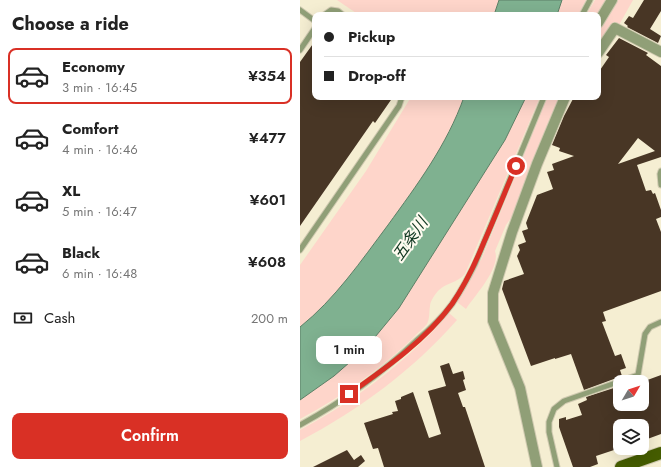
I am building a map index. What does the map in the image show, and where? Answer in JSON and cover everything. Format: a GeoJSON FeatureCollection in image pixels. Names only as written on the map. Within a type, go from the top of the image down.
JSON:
{"type":"FeatureCollection","features":[{"type":"Feature","properties":{"kind":"main road"},"geometry":{"type":"LineString","coordinates":[[621,467],[661,453]]}},
{"type":"Feature","properties":{"kind":"street"},"geometry":{"type":"LineString","coordinates":[[601,18],[612,0]]}},
{"type":"Feature","properties":{"kind":"street"},"geometry":{"type":"LineString","coordinates":[[601,49],[615,28],[661,52]]}},
{"type":"Feature","properties":{"kind":"street"},"geometry":{"type":"LineString","coordinates":[[537,467],[520,388],[494,321],[493,292],[512,232],[537,164],[564,100]]}},
{"type":"Feature","properties":{"kind":"lane"},"geometry":{"type":"LineString","coordinates":[[584,12],[590,0]]}},
{"type":"Feature","properties":{"kind":"lane"},"geometry":{"type":"LineString","coordinates":[[300,10],[312,19]]}},
{"type":"Feature","properties":{"kind":"lane"},"geometry":{"type":"LineString","coordinates":[[328,12],[331,10],[339,12]]}},
{"type":"Feature","properties":{"kind":"lane"},"geometry":{"type":"LineString","coordinates":[[300,50],[312,32]]}},
{"type":"Feature","properties":{"kind":"lane"},"geometry":{"type":"LineString","coordinates":[[300,250],[399,106],[401,100]]}},
{"type":"Feature","properties":{"kind":"lane"},"geometry":{"type":"LineString","coordinates":[[300,424],[318,414],[377,374],[405,352],[431,328],[451,305],[475,264],[543,100]]}},
{"type":"Feature","properties":{"kind":"lane"},"geometry":{"type":"LineString","coordinates":[[661,171],[661,185]]}},
{"type":"Feature","properties":{"kind":"lane"},"geometry":{"type":"LineString","coordinates":[[557,467],[549,432],[549,422],[554,409],[564,400],[638,375],[645,334],[650,327],[661,322]]}},
{"type":"Feature","properties":{"kind":"shaded area"},"geometry":{"type":"Polygon","coordinates":[[[337,0],[499,0],[495,12],[355,12],[337,0]]]}},
{"type":"Feature","properties":{"kind":"shaded area"},"geometry":{"type":"Polygon","coordinates":[[[562,0],[586,0],[580,12],[558,12],[562,0]]]}},
{"type":"Feature","properties":{"kind":"shaded area"},"geometry":{"type":"Polygon","coordinates":[[[595,0],[607,0],[600,12],[588,12],[595,0]]]}},
{"type":"Feature","properties":{"kind":"shaded area"},"geometry":{"type":"Polygon","coordinates":[[[616,0],[633,0],[619,25],[614,22],[601,41],[601,26],[616,0]]]}},
{"type":"Feature","properties":{"kind":"shaded area"},"geometry":{"type":"Polygon","coordinates":[[[409,100],[463,100],[449,132],[410,195],[347,279],[325,304],[300,327],[300,265],[366,171],[409,100]]]}},
{"type":"Feature","properties":{"kind":"shaded area"},"geometry":{"type":"Polygon","coordinates":[[[525,100],[539,100],[465,274],[442,288],[433,297],[430,304],[427,324],[412,339],[373,372],[344,393],[300,419],[300,400],[334,376],[366,348],[399,308],[505,140],[525,100]]]}},
{"type":"Feature","properties":{"kind":"shaded area"},"geometry":{"type":"Polygon","coordinates":[[[546,100],[558,100],[513,215],[506,225],[495,251],[496,258],[491,273],[466,309],[457,302],[482,258],[546,100]]]}},
{"type":"Feature","properties":{"kind":"shaded area"},"geometry":{"type":"Polygon","coordinates":[[[449,313],[457,320],[404,372],[384,388],[343,416],[300,441],[300,430],[360,393],[380,378],[417,347],[449,313]]]}},
{"type":"Feature","properties":{"kind":"water"},"geometry":{"type":"Polygon","coordinates":[[[499,0],[562,0],[558,12],[495,12],[499,0]]]}},
{"type":"Feature","properties":{"kind":"water","name":"五条川"},"geometry":{"type":"Polygon","coordinates":[[[463,100],[525,100],[505,140],[399,308],[366,348],[334,376],[300,400],[300,327],[336,292],[368,252],[410,195],[440,148],[463,100]]]}},
{"type":"Feature","properties":{"kind":"building"},"geometry":{"type":"Polygon","coordinates":[[[644,0],[661,0],[661,11],[650,29],[661,36],[658,43],[627,27],[628,26],[624,23],[629,16],[633,18],[644,0]]]}},
{"type":"Feature","properties":{"kind":"building"},"geometry":{"type":"Polygon","coordinates":[[[619,38],[648,53],[646,55],[661,66],[661,157],[637,165],[646,191],[651,190],[653,194],[655,193],[661,210],[661,217],[656,219],[661,232],[661,291],[603,312],[606,321],[602,322],[615,356],[621,354],[626,368],[620,370],[622,375],[613,375],[613,379],[584,390],[571,354],[531,366],[502,289],[504,281],[524,274],[517,256],[520,250],[518,245],[526,242],[522,231],[528,229],[526,223],[537,195],[553,189],[547,172],[554,170],[552,164],[574,156],[559,151],[560,148],[552,145],[564,116],[572,100],[601,100],[601,69],[609,57],[606,55],[619,38]],[[638,138],[618,164],[655,151],[638,138]]]}},
{"type":"Feature","properties":{"kind":"building"},"geometry":{"type":"Polygon","coordinates":[[[312,45],[312,100],[391,100],[375,123],[373,121],[300,226],[300,62],[312,45]]]}},
{"type":"Feature","properties":{"kind":"building"},"geometry":{"type":"Polygon","coordinates":[[[449,363],[453,374],[463,371],[465,379],[463,380],[466,390],[458,393],[463,407],[465,407],[485,467],[384,467],[378,448],[373,449],[364,423],[398,411],[395,401],[413,392],[429,438],[441,434],[428,391],[446,386],[440,366],[449,363]]]}},
{"type":"Feature","properties":{"kind":"building"},"geometry":{"type":"Polygon","coordinates":[[[661,375],[661,434],[649,438],[649,419],[613,419],[613,450],[596,456],[598,464],[590,467],[573,467],[559,427],[559,419],[566,417],[566,420],[582,415],[578,404],[587,400],[586,397],[613,388],[613,411],[649,411],[649,379],[661,375]]]}},
{"type":"Feature","properties":{"kind":"building"},"geometry":{"type":"Polygon","coordinates":[[[347,450],[354,460],[361,455],[365,461],[358,467],[313,467],[347,450]]]}},
{"type":"Feature","properties":{"kind":"route"},"geometry":{"type":"LineString","coordinates":[[349,394],[405,352],[431,328],[451,305],[475,264],[516,166]]}}]}
